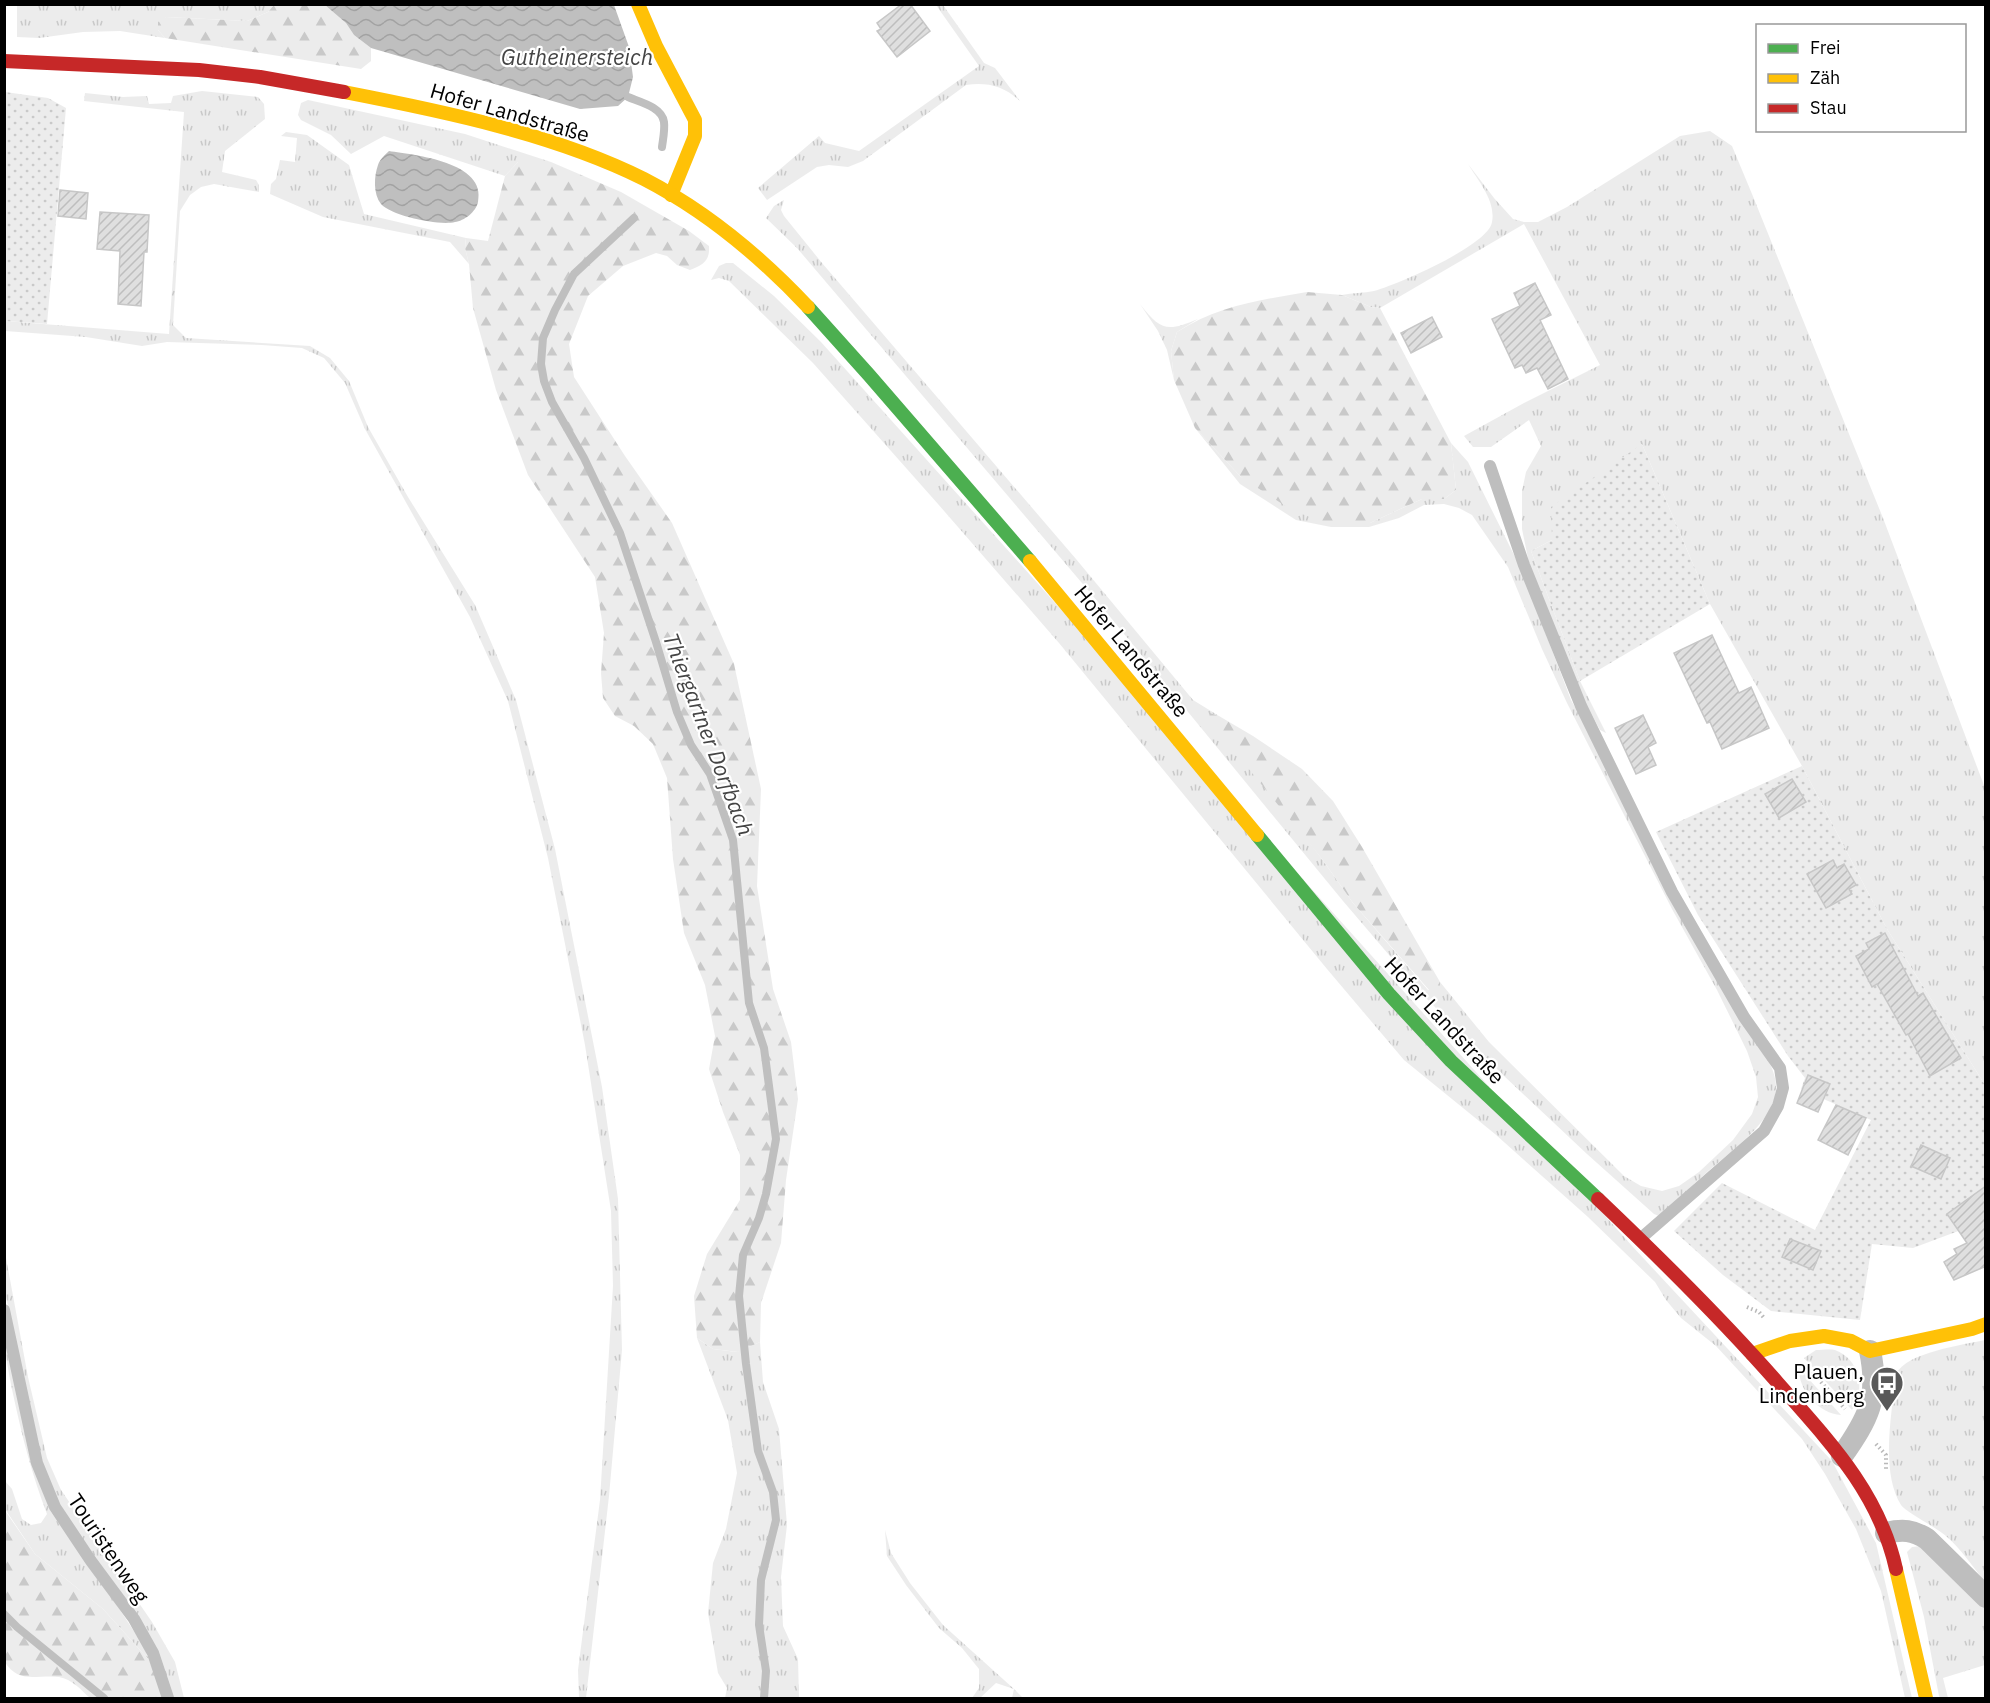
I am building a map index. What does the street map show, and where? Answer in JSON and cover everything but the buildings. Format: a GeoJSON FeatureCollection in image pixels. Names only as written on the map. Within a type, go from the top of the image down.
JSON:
{"type":"FeatureCollection","features":[{"type":"Feature","properties":{"kind":"main road"},"geometry":{"type":"LineString","coordinates":[[638,4],[695,120],[695,136],[671,195]]}},
{"type":"Feature","properties":{"kind":"main road","name":"Hofer Landstraße"},"geometry":{"type":"LineString","coordinates":[[4,61],[200,70],[291,83],[418,108],[533,136],[644,179],[722,228],[774,272],[811,310],[997,521],[1389,994],[1451,1061],[1640,1239],[1752,1354],[1842,1456],[1871,1501],[1886,1533],[1894,1558],[1926,1698]]}},
{"type":"Feature","properties":{"kind":"main road"},"geometry":{"type":"LineString","coordinates":[[1752,1354],[1786,1342],[1824,1336],[1851,1341],[1870,1351],[1986,1324]]}},
{"type":"Feature","properties":{"kind":"street"},"geometry":{"type":"LineString","coordinates":[[1842,1456],[1862,1428],[1871,1407],[1875,1380],[1870,1351]]}},
{"type":"Feature","properties":{"kind":"street"},"geometry":{"type":"LineString","coordinates":[[1886,1533],[1910,1530],[1919,1533],[1986,1597]]}},
{"type":"Feature","properties":{"kind":"lane"},"geometry":{"type":"LineString","coordinates":[[1490,466],[1524,565],[1581,706],[1672,892],[1744,1017],[1780,1068],[1783,1088],[1778,1106],[1764,1131],[1640,1239]]}},
{"type":"Feature","properties":{"kind":"lane","name":"Touristenweg"},"geometry":{"type":"LineString","coordinates":[[4,1310],[37,1463],[55,1507],[134,1619],[153,1653],[168,1698]]}},
{"type":"Feature","properties":{"kind":"path"},"geometry":{"type":"LineString","coordinates":[[1738,1302],[1759,1312],[1886,1455],[1886,1477]]}},
{"type":"Feature","properties":{"kind":"green space"},"geometry":{"type":"Polygon","coordinates":[[[17,5],[274,5],[268,12],[247,21],[166,17],[158,30],[165,38],[120,31],[83,32],[39,38],[17,37],[17,5]]]}},
{"type":"Feature","properties":{"kind":"green space"},"geometry":{"type":"Polygon","coordinates":[[[274,5],[325,5],[346,23],[354,35],[371,48],[371,61],[361,69],[165,38],[158,30],[158,22],[166,17],[247,21],[268,12],[274,5]]]}},
{"type":"Feature","properties":{"kind":"green space"},"geometry":{"type":"Polygon","coordinates":[[[936,5],[943,5],[984,63],[995,68],[1020,101],[995,86],[966,85],[863,161],[848,167],[829,165],[817,167],[767,200],[758,188],[819,136],[825,143],[859,151],[979,66],[936,5]]]}},
{"type":"Feature","properties":{"kind":"green space"},"geometry":{"type":"Polygon","coordinates":[[[202,91],[258,97],[264,104],[265,119],[225,151],[222,172],[256,180],[259,192],[214,184],[201,187],[190,195],[180,211],[173,325],[186,338],[310,346],[330,358],[349,381],[368,427],[475,605],[516,700],[555,849],[602,1087],[618,1199],[622,1350],[609,1496],[586,1698],[579,1698],[578,1670],[600,1500],[613,1286],[611,1211],[585,1045],[548,858],[508,701],[470,617],[365,429],[345,383],[324,358],[302,348],[167,342],[142,346],[86,337],[5,331],[5,321],[169,334],[184,112],[84,101],[85,93],[123,97],[147,96],[149,104],[171,103],[173,96],[202,91]]]}},
{"type":"Feature","properties":{"kind":"green space"},"geometry":{"type":"Polygon","coordinates":[[[5,92],[48,98],[66,108],[47,324],[5,321],[5,92]]]}},
{"type":"Feature","properties":{"kind":"green space"},"geometry":{"type":"Polygon","coordinates":[[[308,100],[465,134],[551,162],[518,162],[505,176],[384,136],[351,154],[331,135],[301,120],[298,115],[301,103],[308,100]]]}},
{"type":"Feature","properties":{"kind":"green space"},"geometry":{"type":"Polygon","coordinates":[[[1710,131],[1732,146],[1883,518],[1985,788],[1985,1085],[1887,929],[1802,766],[1710,604],[1642,444],[1552,540],[1531,551],[1580,681],[1606,733],[1600,730],[1582,696],[1529,563],[1522,529],[1522,491],[1526,472],[1541,446],[1529,420],[1491,447],[1473,447],[1464,436],[1600,365],[1524,224],[1380,308],[1371,307],[1342,295],[1374,291],[1402,281],[1476,242],[1487,231],[1493,214],[1489,199],[1468,164],[1513,219],[1538,222],[1567,207],[1680,136],[1710,131]]]}},
{"type":"Feature","properties":{"kind":"green space"},"geometry":{"type":"Polygon","coordinates":[[[286,132],[307,135],[349,165],[364,214],[466,238],[465,248],[469,264],[450,242],[323,217],[270,194],[271,184],[276,179],[280,160],[295,162],[297,138],[281,136],[286,132]]]}},
{"type":"Feature","properties":{"kind":"green space"},"geometry":{"type":"Polygon","coordinates":[[[518,162],[551,162],[621,192],[689,231],[709,246],[705,262],[690,270],[677,265],[667,256],[656,253],[623,266],[588,296],[569,344],[574,377],[672,523],[734,664],[761,789],[757,886],[773,989],[791,1042],[798,1099],[786,1180],[781,1243],[761,1303],[760,1342],[738,1352],[713,1349],[697,1338],[694,1296],[707,1254],[740,1200],[740,1155],[709,1069],[715,1036],[705,985],[684,933],[673,859],[667,778],[653,744],[634,726],[615,716],[603,698],[601,673],[604,633],[595,577],[528,475],[496,390],[473,308],[469,264],[465,248],[466,238],[488,241],[505,176],[518,162]]]}},
{"type":"Feature","properties":{"kind":"green space"},"geometry":{"type":"Polygon","coordinates":[[[784,200],[781,210],[784,216],[822,263],[1076,559],[1193,700],[1219,716],[1210,713],[1353,903],[1428,990],[1440,987],[1440,982],[1489,1042],[1624,1176],[1641,1186],[1662,1191],[1679,1186],[1699,1172],[1733,1140],[1752,1114],[1758,1097],[1756,1077],[1747,1051],[1717,990],[1672,909],[1567,703],[1508,567],[1472,515],[1444,504],[1424,505],[1399,518],[1369,527],[1331,527],[1296,520],[1240,484],[1195,428],[1241,477],[1370,523],[1422,499],[1444,499],[1456,490],[1451,443],[1468,462],[1521,569],[1571,700],[1771,1066],[1776,1083],[1774,1101],[1768,1113],[1749,1136],[1659,1216],[1587,1154],[1503,1075],[1424,996],[1343,901],[1093,596],[797,248],[766,218],[774,206],[784,200]]]}},
{"type":"Feature","properties":{"kind":"green space"},"geometry":{"type":"Polygon","coordinates":[[[733,263],[774,296],[821,342],[1633,1247],[1832,1461],[1876,1543],[1912,1698],[1905,1698],[1881,1591],[1856,1529],[1802,1439],[1716,1346],[1681,1318],[1655,1282],[1588,1217],[1495,1134],[1404,1060],[1059,643],[813,363],[729,281],[719,278],[711,280],[719,266],[733,263]]]}},
{"type":"Feature","properties":{"kind":"green space"},"geometry":{"type":"Polygon","coordinates":[[[1307,292],[1342,295],[1371,307],[1380,308],[1451,443],[1456,490],[1444,499],[1422,499],[1370,523],[1323,523],[1287,507],[1241,477],[1195,428],[1174,380],[1171,351],[1177,332],[1224,310],[1256,301],[1307,292]]]}},
{"type":"Feature","properties":{"kind":"green space"},"geometry":{"type":"Polygon","coordinates":[[[1140,304],[1154,320],[1165,326],[1179,326],[1198,319],[1177,332],[1171,351],[1174,380],[1167,350],[1158,331],[1140,304]]]}},
{"type":"Feature","properties":{"kind":"green space"},"geometry":{"type":"Polygon","coordinates":[[[1642,444],[1710,604],[1580,681],[1531,551],[1552,540],[1551,507],[1642,444]]]}},
{"type":"Feature","properties":{"kind":"green space"},"geometry":{"type":"Polygon","coordinates":[[[1210,713],[1253,736],[1302,769],[1333,801],[1440,982],[1440,987],[1436,992],[1429,990],[1353,903],[1322,859],[1210,721],[1210,713]]]}},
{"type":"Feature","properties":{"kind":"green space"},"geometry":{"type":"Polygon","coordinates":[[[1802,766],[1887,929],[1985,1085],[1985,1221],[1913,1248],[1872,1244],[1860,1320],[1771,1311],[1723,1275],[1674,1231],[1722,1183],[1815,1230],[1871,1120],[1801,1089],[1805,1078],[1788,1056],[1698,915],[1656,832],[1802,766]]]}},
{"type":"Feature","properties":{"kind":"green space"},"geometry":{"type":"Polygon","coordinates":[[[4,1247],[28,1377],[47,1458],[61,1490],[152,1622],[175,1662],[184,1698],[171,1698],[162,1664],[65,1515],[52,1490],[40,1458],[5,1292],[4,1247]]]}},
{"type":"Feature","properties":{"kind":"green space"},"geometry":{"type":"Polygon","coordinates":[[[4,1335],[36,1475],[51,1512],[118,1607],[143,1645],[149,1660],[103,1609],[35,1554],[5,1509],[5,1481],[12,1489],[22,1519],[31,1525],[41,1523],[47,1514],[20,1425],[4,1335]]]}},
{"type":"Feature","properties":{"kind":"green space"},"geometry":{"type":"Polygon","coordinates":[[[697,1338],[713,1349],[737,1352],[760,1342],[763,1382],[779,1429],[787,1525],[781,1577],[783,1626],[798,1659],[799,1698],[725,1698],[727,1688],[718,1673],[708,1613],[713,1563],[726,1529],[737,1473],[728,1420],[697,1338]]]}},
{"type":"Feature","properties":{"kind":"green space"},"geometry":{"type":"Polygon","coordinates":[[[1985,1340],[1985,1582],[1962,1552],[1946,1536],[1901,1505],[1891,1476],[1889,1441],[1896,1374],[1902,1366],[1923,1355],[1985,1340]]]}},
{"type":"Feature","properties":{"kind":"green space"},"geometry":{"type":"Polygon","coordinates":[[[1816,1350],[1835,1350],[1850,1360],[1855,1368],[1859,1394],[1852,1410],[1804,1358],[1816,1350]]]}},
{"type":"Feature","properties":{"kind":"green space"},"geometry":{"type":"Polygon","coordinates":[[[1799,1368],[1841,1415],[1825,1410],[1811,1399],[1802,1384],[1799,1368]]]}},
{"type":"Feature","properties":{"kind":"green space"},"geometry":{"type":"Polygon","coordinates":[[[4,1509],[35,1554],[103,1609],[149,1660],[165,1698],[90,1698],[64,1678],[22,1676],[4,1661],[4,1509]]]}},
{"type":"Feature","properties":{"kind":"green space"},"geometry":{"type":"Polygon","coordinates":[[[885,1530],[891,1553],[910,1583],[943,1625],[1014,1689],[996,1683],[980,1698],[972,1698],[979,1688],[979,1669],[962,1648],[939,1628],[906,1585],[887,1556],[885,1530]]]}},
{"type":"Feature","properties":{"kind":"green space"},"geometry":{"type":"Polygon","coordinates":[[[1921,1546],[1985,1605],[1985,1665],[1943,1678],[1948,1698],[1939,1696],[1924,1617],[1907,1552],[1912,1547],[1921,1546]]]}},
{"type":"Feature","properties":{"kind":"green space"},"geometry":{"type":"Polygon","coordinates":[[[1014,1689],[1023,1698],[1012,1698],[1014,1689]]]}},
{"type":"Feature","properties":{"kind":"water","name":"Gutheinersteich"},"geometry":{"type":"Polygon","coordinates":[[[325,5],[614,5],[629,47],[633,77],[628,97],[618,106],[580,109],[371,48],[354,35],[346,23],[325,5]]]}},
{"type":"Feature","properties":{"kind":"water"},"geometry":{"type":"Polygon","coordinates":[[[389,151],[431,158],[461,169],[472,178],[478,188],[478,202],[475,209],[462,220],[438,223],[395,212],[381,204],[375,190],[375,180],[379,163],[389,151]]]}},
{"type":"Feature","properties":{"kind":"waterway","name":"Thiergartner Dorfbach"},"geometry":{"type":"LineString","coordinates":[[628,97],[659,112],[664,122],[662,147]]}},
{"type":"Feature","properties":{"kind":"waterway","name":"Thiergartner Dorfbach"},"geometry":{"type":"LineString","coordinates":[[634,218],[574,274],[543,338],[541,364],[544,381],[552,402],[584,458],[620,533],[677,712],[691,745],[710,774],[733,840],[749,1003],[764,1048],[776,1139],[766,1194],[759,1218],[743,1255],[739,1296],[758,1451],[773,1492],[776,1520],[761,1580],[759,1625],[766,1671],[764,1698]]}},
{"type":"Feature","properties":{"kind":"waterway"},"geometry":{"type":"LineString","coordinates":[[4,1614],[104,1698]]}},
{"type":"Feature","properties":{"kind":"traffic: fast"},"geometry":{"type":"LineString","coordinates":[[808,307],[1030,561]]}},
{"type":"Feature","properties":{"kind":"traffic: fast"},"geometry":{"type":"LineString","coordinates":[[1257,835],[1389,994],[1451,1061],[1598,1199]]}},
{"type":"Feature","properties":{"kind":"traffic: slow"},"geometry":{"type":"LineString","coordinates":[[638,4],[656,46],[695,120],[695,136],[671,195]]}},
{"type":"Feature","properties":{"kind":"traffic: slow"},"geometry":{"type":"LineString","coordinates":[[344,92],[420,107],[535,137],[573,149],[644,179],[689,205],[732,236],[808,307]]}},
{"type":"Feature","properties":{"kind":"traffic: slow"},"geometry":{"type":"LineString","coordinates":[[1030,561],[1257,835]]}},
{"type":"Feature","properties":{"kind":"traffic: slow"},"geometry":{"type":"LineString","coordinates":[[1752,1354],[1790,1341],[1824,1336],[1851,1341],[1870,1351],[1986,1324]]}},
{"type":"Feature","properties":{"kind":"traffic: slow"},"geometry":{"type":"LineString","coordinates":[[1896,1569],[1926,1698]]}},
{"type":"Feature","properties":{"kind":"traffic: jam"},"geometry":{"type":"LineString","coordinates":[[4,61],[199,70],[260,77],[344,92]]}},
{"type":"Feature","properties":{"kind":"traffic: jam"},"geometry":{"type":"LineString","coordinates":[[1598,1199],[1734,1335],[1833,1446],[1864,1491],[1877,1515],[1896,1569]]}},
{"type":"Feature","properties":{"kind":"place","name":"Plauen, Lindenberg"},"geometry":{"type":"Point","coordinates":[1887,1412]}}]}
